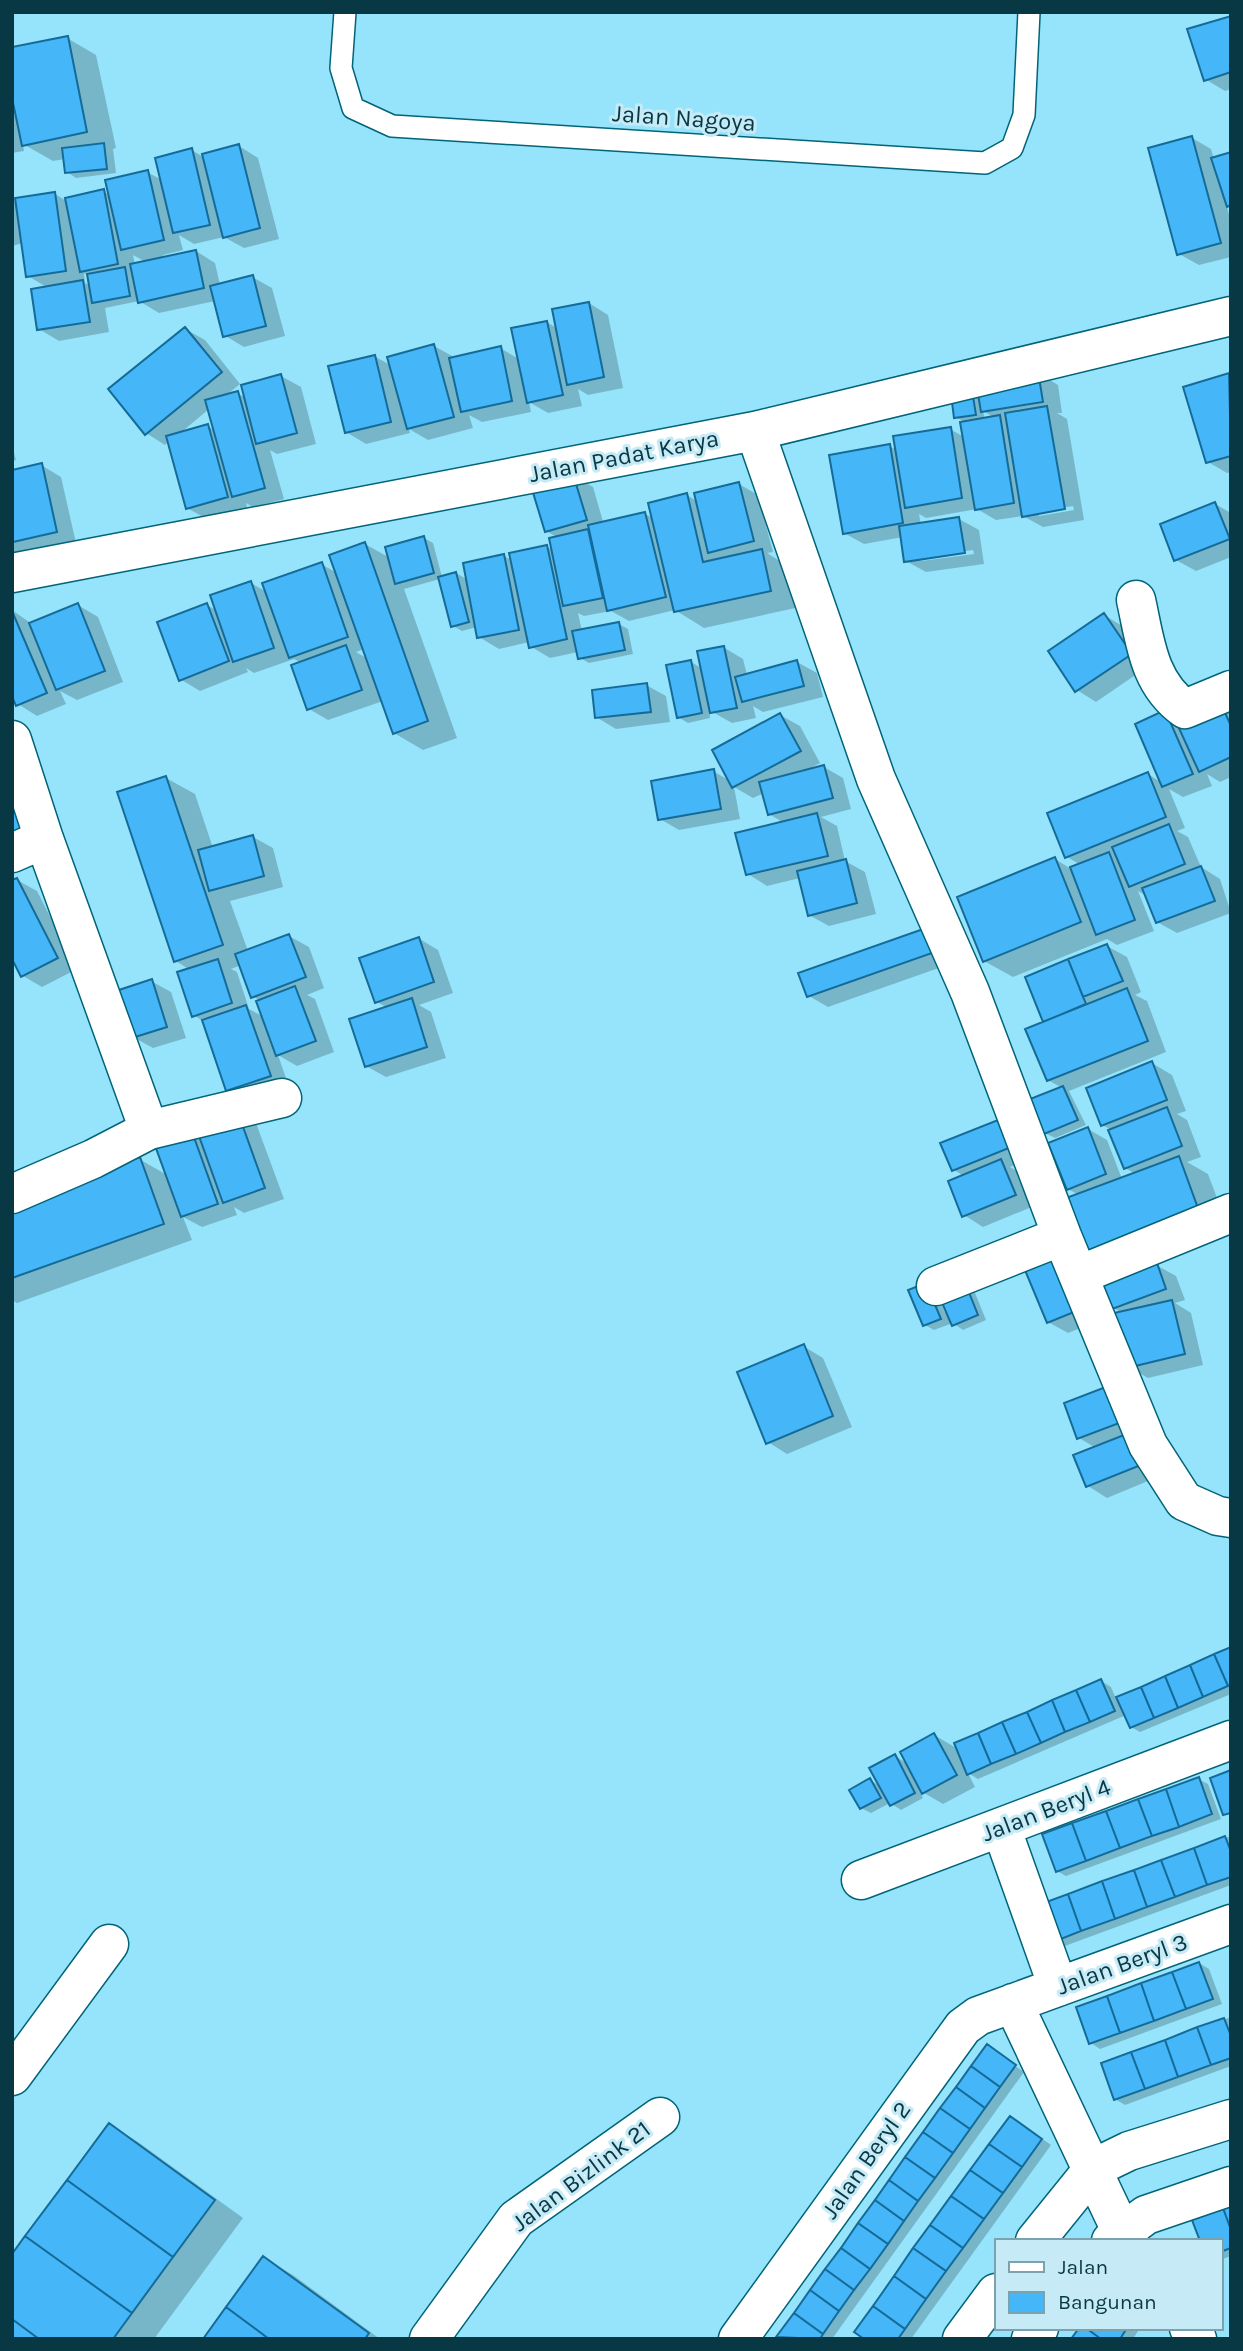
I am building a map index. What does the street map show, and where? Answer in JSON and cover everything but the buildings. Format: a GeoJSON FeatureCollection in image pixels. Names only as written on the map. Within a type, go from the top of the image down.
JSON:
{"type":"FeatureCollection","features":[{"type":"Feature","properties":{"kind":"street","name":"Jalan Padat Karya"},"geometry":{"type":"LineString","coordinates":[[12,573],[755,432],[1231,316]]}},
{"type":"Feature","properties":{"kind":"street"},"geometry":{"type":"LineString","coordinates":[[755,432],[855,724],[970,992],[1062,1236],[1148,1445],[1184,1501],[1218,1516],[1231,1518]]}},
{"type":"Feature","properties":{"kind":"street"},"geometry":{"type":"LineString","coordinates":[[1136,600],[1151,668],[1171,699],[1185,709],[1231,690]]}},
{"type":"Feature","properties":{"kind":"street"},"geometry":{"type":"LineString","coordinates":[[12,740],[28,846],[149,1130]]}},
{"type":"Feature","properties":{"kind":"street"},"geometry":{"type":"LineString","coordinates":[[12,1194],[149,1130],[282,1098]]}},
{"type":"Feature","properties":{"kind":"street"},"geometry":{"type":"LineString","coordinates":[[1079,1275],[1231,1213]]}},
{"type":"Feature","properties":{"kind":"street"},"geometry":{"type":"LineString","coordinates":[[936,1286],[1062,1236]]}},
{"type":"Feature","properties":{"kind":"street","name":"Jalan Beryl 4"},"geometry":{"type":"LineString","coordinates":[[860,1880],[1231,1740]]}},
{"type":"Feature","properties":{"kind":"street"},"geometry":{"type":"LineString","coordinates":[[1002,1827],[1058,1987]]}},
{"type":"Feature","properties":{"kind":"street","name":"Jalan Beryl 3"},"geometry":{"type":"LineString","coordinates":[[1013,2003],[1231,1924]]}},
{"type":"Feature","properties":{"kind":"street"},"geometry":{"type":"LineString","coordinates":[[12,2076],[109,1944]]}},
{"type":"Feature","properties":{"kind":"street"},"geometry":{"type":"LineString","coordinates":[[1013,2003],[1112,2214]]}},
{"type":"Feature","properties":{"kind":"street","name":"Jalan Beryl 2"},"geometry":{"type":"LineString","coordinates":[[738,2339],[950,2042],[978,2016],[1013,2003]]}},
{"type":"Feature","properties":{"kind":"street","name":"Jalan Bizlink 21"},"geometry":{"type":"LineString","coordinates":[[429,2339],[516,2219],[660,2117]]}},
{"type":"Feature","properties":{"kind":"street"},"geometry":{"type":"LineString","coordinates":[[1112,2214],[1129,2151],[1231,2119]]}},
{"type":"Feature","properties":{"kind":"street"},"geometry":{"type":"LineString","coordinates":[[1041,2239],[1112,2214],[1146,2215],[1231,2186]]}},
{"type":"Feature","properties":{"kind":"street"},"geometry":{"type":"LineString","coordinates":[[962,2339],[995,2294]]}},
{"type":"Feature","properties":{"kind":"lane","name":"Jalan Nagoya"},"geometry":{"type":"LineString","coordinates":[[345,12],[341,68],[353,108],[392,126],[985,163],[1012,148],[1024,115],[1029,12]]}}]}
